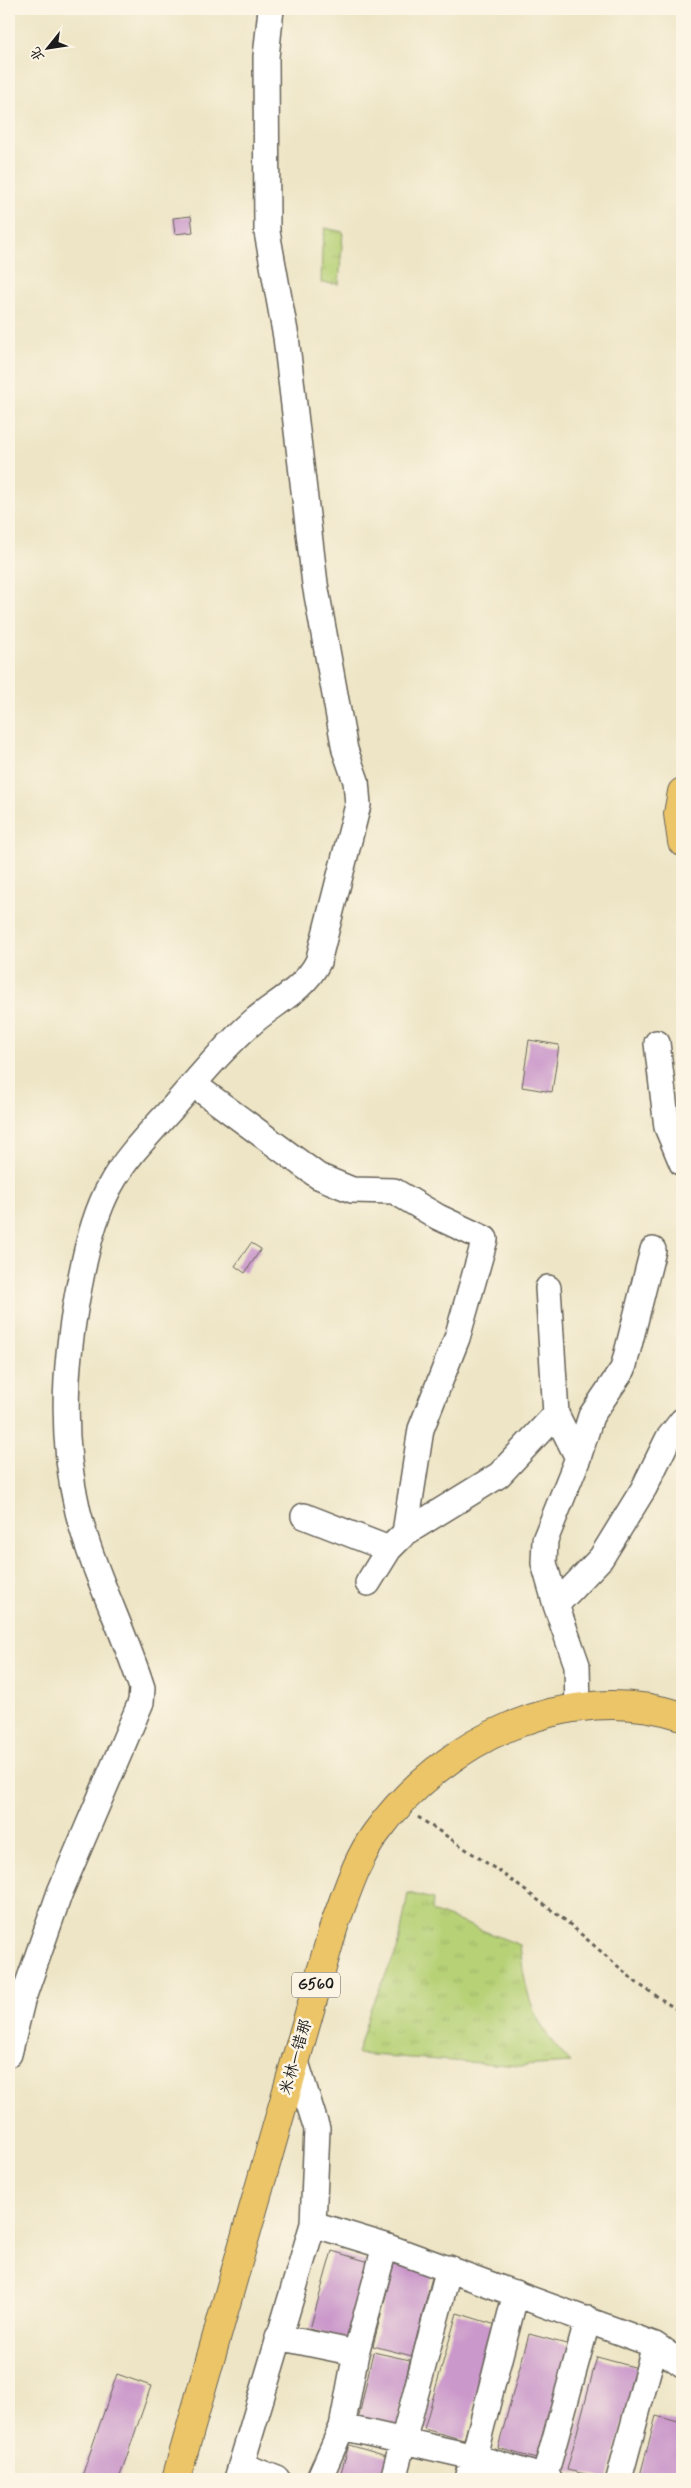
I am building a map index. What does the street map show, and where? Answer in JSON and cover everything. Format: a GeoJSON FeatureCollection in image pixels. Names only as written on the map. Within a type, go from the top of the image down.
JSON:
{"type":"FeatureCollection","features":[{"type":"Feature","properties":{"kind":"main road"},"geometry":{"type":"LineString","coordinates":[[682,792],[678,814],[682,842]]}},
{"type":"Feature","properties":{"kind":"main road","name":"米林—错那"},"geometry":{"type":"LineString","coordinates":[[176,2479],[334,1926],[354,1874],[375,1834],[398,1805],[464,1749],[492,1734],[543,1715],[578,1708],[636,1707],[682,1716]]}},
{"type":"Feature","properties":{"kind":"street"},"geometry":{"type":"LineString","coordinates":[[9,2054],[22,2001],[60,1892],[141,1702],[142,1688],[93,1560],[70,1473],[66,1425],[66,1374],[72,1318],[85,1257],[97,1217],[110,1186],[127,1161],[217,1056],[256,1020],[310,977],[318,962],[358,805],[356,781],[345,750],[315,584],[286,337],[267,232],[266,57],[270,9]]}},
{"type":"Feature","properties":{"kind":"street"},"geometry":{"type":"LineString","coordinates":[[658,1044],[667,1127],[682,1163]]}},
{"type":"Feature","properties":{"kind":"street"},"geometry":{"type":"LineString","coordinates":[[193,1084],[318,1176],[352,1190],[394,1191],[438,1217],[485,1239],[457,1338],[421,1429],[397,1541]]}},
{"type":"Feature","properties":{"kind":"street"},"geometry":{"type":"LineString","coordinates":[[578,1708],[577,1665],[556,1605],[544,1563],[545,1540],[578,1458],[592,1416],[623,1369],[653,1250]]}},
{"type":"Feature","properties":{"kind":"street"},"geometry":{"type":"LineString","coordinates":[[548,1288],[556,1414],[578,1458]]}},
{"type":"Feature","properties":{"kind":"street"},"geometry":{"type":"LineString","coordinates":[[368,1583],[397,1541],[498,1475],[556,1414]]}},
{"type":"Feature","properties":{"kind":"street"},"geometry":{"type":"LineString","coordinates":[[556,1605],[601,1558],[644,1488],[668,1439],[682,1421]]}},
{"type":"Feature","properties":{"kind":"street"},"geometry":{"type":"LineString","coordinates":[[304,1516],[397,1541]]}},
{"type":"Feature","properties":{"kind":"street"},"geometry":{"type":"LineString","coordinates":[[277,2479],[239,2472],[313,2224],[317,2129],[295,2059]]}},
{"type":"Feature","properties":{"kind":"street"},"geometry":{"type":"LineString","coordinates":[[313,2224],[386,2246],[655,2344],[682,2364]]}},
{"type":"Feature","properties":{"kind":"street"},"geometry":{"type":"LineString","coordinates":[[319,2479],[342,2427],[356,2353],[386,2246]]}},
{"type":"Feature","properties":{"kind":"street"},"geometry":{"type":"LineString","coordinates":[[393,2479],[405,2440],[448,2268]]}},
{"type":"Feature","properties":{"kind":"street"},"geometry":{"type":"LineString","coordinates":[[471,2468],[516,2292]]}},
{"type":"Feature","properties":{"kind":"street"},"geometry":{"type":"LineString","coordinates":[[342,2427],[405,2440],[471,2468],[546,2479],[588,2319]]}},
{"type":"Feature","properties":{"kind":"street"},"geometry":{"type":"LineString","coordinates":[[278,2337],[356,2353]]}},
{"type":"Feature","properties":{"kind":"street"},"geometry":{"type":"LineString","coordinates":[[619,2479],[655,2344]]}},
{"type":"Feature","properties":{"kind":"path"},"geometry":{"type":"LineString","coordinates":[[398,1805],[519,1886],[566,1921],[637,1983],[682,2013]]}},
{"type":"Feature","properties":{"kind":"green space"},"geometry":{"type":"Polygon","coordinates":[[[325,228],[343,232],[339,284],[321,283],[322,248],[325,228]]]}},
{"type":"Feature","properties":{"kind":"green space"},"geometry":{"type":"Polygon","coordinates":[[[408,1893],[433,1899],[432,1911],[520,1945],[525,1980],[540,2023],[558,2049],[571,2063],[521,2066],[357,2054],[371,2007],[398,1948],[408,1893]]]}},
{"type":"Feature","properties":{"kind":"building"},"geometry":{"type":"Polygon","coordinates":[[[191,216],[193,232],[175,234],[173,218],[191,216]]]}},
{"type":"Feature","properties":{"kind":"building"},"geometry":{"type":"Polygon","coordinates":[[[529,1040],[559,1045],[552,1092],[522,1087],[529,1040]]]}},
{"type":"Feature","properties":{"kind":"building"},"geometry":{"type":"Polygon","coordinates":[[[251,1243],[261,1249],[245,1273],[235,1266],[251,1243]]]}},
{"type":"Feature","properties":{"kind":"building"},"geometry":{"type":"Polygon","coordinates":[[[332,2251],[376,2264],[354,2341],[310,2329],[332,2251]]]}},
{"type":"Feature","properties":{"kind":"building"},"geometry":{"type":"Polygon","coordinates":[[[394,2263],[433,2273],[412,2356],[373,2346],[394,2263]]]}},
{"type":"Feature","properties":{"kind":"building"},"geometry":{"type":"Polygon","coordinates":[[[457,2313],[496,2325],[464,2440],[424,2429],[457,2313]]]}},
{"type":"Feature","properties":{"kind":"building"},"geometry":{"type":"Polygon","coordinates":[[[529,2334],[570,2345],[540,2460],[498,2448],[529,2334]]]}},
{"type":"Feature","properties":{"kind":"building"},"geometry":{"type":"Polygon","coordinates":[[[373,2352],[410,2360],[402,2396],[399,2430],[358,2421],[373,2352]]]}},
{"type":"Feature","properties":{"kind":"building"},"geometry":{"type":"Polygon","coordinates":[[[597,2357],[638,2368],[608,2479],[567,2470],[597,2357]]]}},
{"type":"Feature","properties":{"kind":"building"},"geometry":{"type":"Polygon","coordinates":[[[117,2374],[151,2386],[119,2479],[81,2479],[117,2374]]]}},
{"type":"Feature","properties":{"kind":"building"},"geometry":{"type":"Polygon","coordinates":[[[656,2416],[682,2423],[682,2479],[639,2479],[656,2416]]]}},
{"type":"Feature","properties":{"kind":"building"},"geometry":{"type":"Polygon","coordinates":[[[349,2445],[390,2457],[384,2479],[339,2479],[349,2445]]]}},
{"type":"Feature","properties":{"kind":"building"},"geometry":{"type":"Polygon","coordinates":[[[410,2472],[433,2479],[408,2479],[410,2472]]]}}]}
